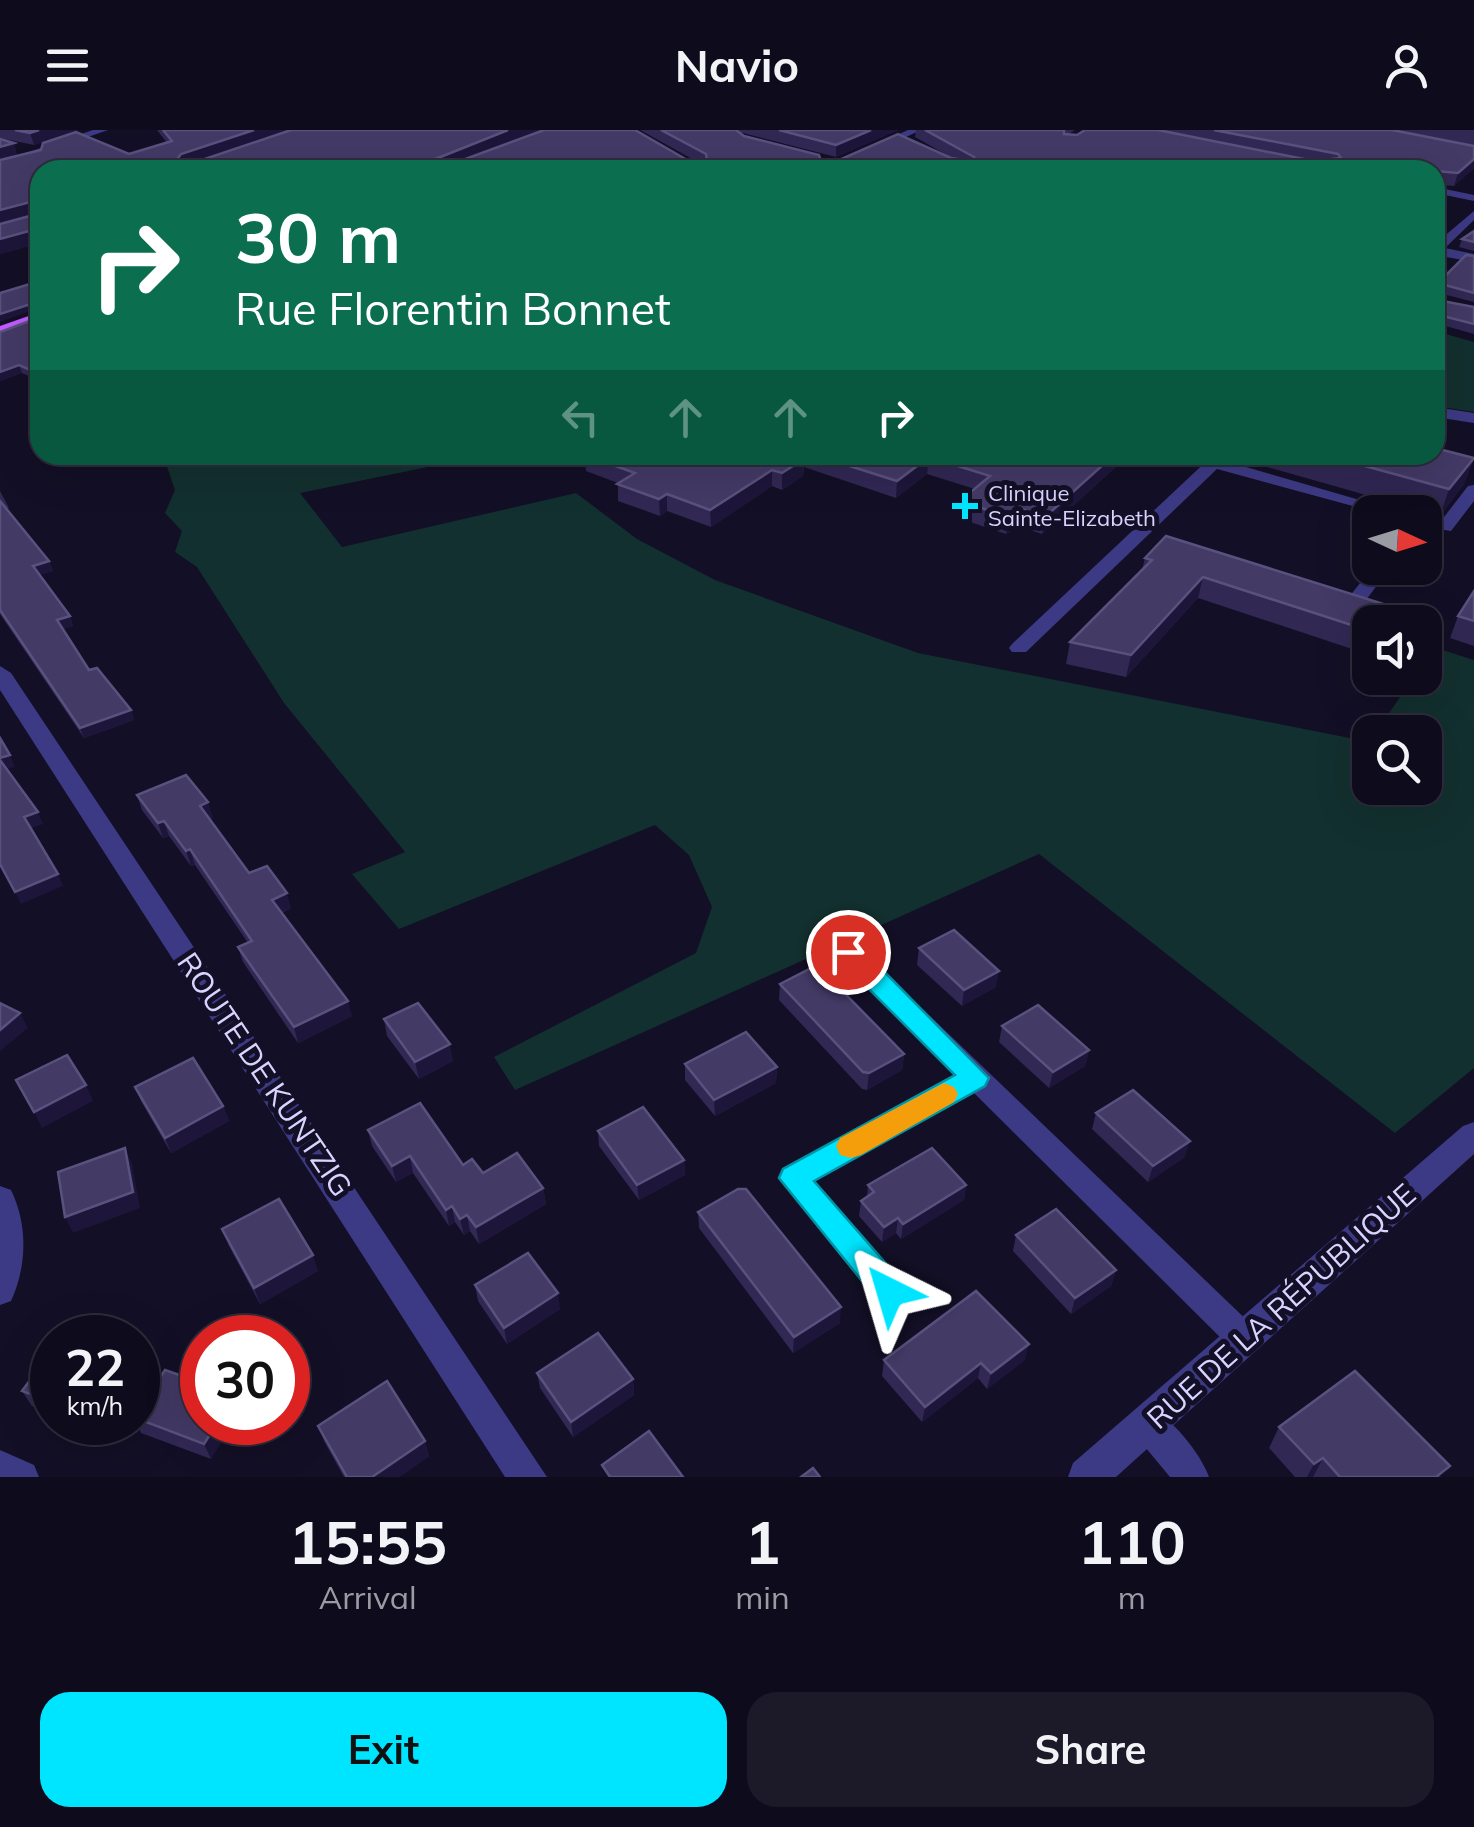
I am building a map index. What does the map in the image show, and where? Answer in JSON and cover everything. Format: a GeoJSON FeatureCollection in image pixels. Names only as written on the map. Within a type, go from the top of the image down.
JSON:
{"type":"FeatureCollection","features":[{"type":"Feature","properties":{"kind":"main road"},"geometry":{"type":"LineString","coordinates":[[0,332],[30,321]]}},
{"type":"Feature","properties":{"kind":"street"},"geometry":{"type":"LineString","coordinates":[[37,160],[31,156],[103,130]]}},
{"type":"Feature","properties":{"kind":"street"},"geometry":{"type":"LineString","coordinates":[[840,160],[905,133],[922,147]]}},
{"type":"Feature","properties":{"kind":"street"},"geometry":{"type":"LineString","coordinates":[[1445,192],[1474,198]]}},
{"type":"Feature","properties":{"kind":"street"},"geometry":{"type":"LineString","coordinates":[[1445,242],[1474,214]]}},
{"type":"Feature","properties":{"kind":"street"},"geometry":{"type":"LineString","coordinates":[[1445,253],[1474,258]]}},
{"type":"Feature","properties":{"kind":"street"},"geometry":{"type":"LineString","coordinates":[[1445,414],[1474,418]]}},
{"type":"Feature","properties":{"kind":"street"},"geometry":{"type":"LineString","coordinates":[[1019,648],[1142,540],[1212,465]]}},
{"type":"Feature","properties":{"kind":"street"},"geometry":{"type":"LineString","coordinates":[[1238,465],[1352,500]]}},
{"type":"Feature","properties":{"kind":"street"},"geometry":{"type":"LineString","coordinates":[[1442,527],[1474,490]]}},
{"type":"Feature","properties":{"kind":"street"},"geometry":{"type":"LineString","coordinates":[[1319,594],[1353,604],[1368,585]]}},
{"type":"Feature","properties":{"kind":"street","name":"ROUTE DE KUNTZIG"},"geometry":{"type":"LineString","coordinates":[[3,682],[528,1477]]}},
{"type":"Feature","properties":{"kind":"street"},"geometry":{"type":"LineString","coordinates":[[848,952],[1244,1339]]}},
{"type":"Feature","properties":{"kind":"street"},"geometry":{"type":"LineString","coordinates":[[890,1292],[794,1178],[975,1078]]}},
{"type":"Feature","properties":{"kind":"street","name":"RUE DE LA RÉPUBLIQUE"},"geometry":{"type":"LineString","coordinates":[[1087,1477],[1474,1135]]}},
{"type":"Feature","properties":{"kind":"street"},"geometry":{"type":"LineString","coordinates":[[0,1200],[5,1211],[9,1262],[0,1291]]}},
{"type":"Feature","properties":{"kind":"street"},"geometry":{"type":"LineString","coordinates":[[1148,1424],[1192,1477]]}},
{"type":"Feature","properties":{"kind":"street"},"geometry":{"type":"LineString","coordinates":[[0,1466],[22,1477]]}},
{"type":"Feature","properties":{"kind":"green space"},"geometry":{"type":"Polygon","coordinates":[[[1445,334],[1474,342],[1474,412],[1445,408],[1445,334]]]}},
{"type":"Feature","properties":{"kind":"green space"},"geometry":{"type":"Polygon","coordinates":[[[166,465],[438,465],[300,493],[342,547],[576,493],[637,539],[715,580],[918,653],[1352,738],[1352,805],[1442,805],[1442,715],[1388,715],[1401,695],[1442,695],[1442,650],[1474,660],[1474,1068],[1395,1133],[1039,854],[515,1090],[494,1057],[696,953],[712,907],[689,855],[655,825],[399,929],[352,874],[405,852],[284,703],[197,567],[175,552],[182,531],[165,513],[175,490],[166,465]]]}},
{"type":"Feature","properties":{"kind":"building"},"geometry":{"type":"Polygon","coordinates":[[[163,130],[254,130],[178,158],[192,160],[30,160],[30,202],[0,210],[0,160],[41,150],[43,143],[76,132],[129,154],[172,141],[163,130]]]}},
{"type":"Feature","properties":{"kind":"building"},"geometry":{"type":"Polygon","coordinates":[[[291,130],[508,130],[438,158],[453,160],[202,160],[291,130]]]}},
{"type":"Feature","properties":{"kind":"building"},"geometry":{"type":"Polygon","coordinates":[[[544,130],[635,130],[687,160],[463,160],[544,130]]]}},
{"type":"Feature","properties":{"kind":"building"},"geometry":{"type":"Polygon","coordinates":[[[661,130],[736,130],[744,136],[819,155],[821,160],[707,160],[706,154],[661,130]]]}},
{"type":"Feature","properties":{"kind":"building"},"geometry":{"type":"Polygon","coordinates":[[[779,130],[871,130],[836,145],[779,130]]]}},
{"type":"Feature","properties":{"kind":"building"},"geometry":{"type":"Polygon","coordinates":[[[925,130],[1064,130],[1064,134],[1077,135],[1085,130],[1158,130],[1309,160],[971,160],[974,157],[925,130]]]}},
{"type":"Feature","properties":{"kind":"building"},"geometry":{"type":"Polygon","coordinates":[[[1214,130],[1392,130],[1474,146],[1474,159],[1458,173],[1445,172],[1445,160],[1323,160],[1341,158],[1338,154],[1214,130]]]}},
{"type":"Feature","properties":{"kind":"building"},"geometry":{"type":"Polygon","coordinates":[[[898,134],[964,160],[839,160],[898,134]]]}},
{"type":"Feature","properties":{"kind":"building"},"geometry":{"type":"Polygon","coordinates":[[[30,216],[30,231],[0,239],[0,224],[30,216]]]}},
{"type":"Feature","properties":{"kind":"building"},"geometry":{"type":"Polygon","coordinates":[[[1474,231],[1474,242],[1462,239],[1474,231]]]}},
{"type":"Feature","properties":{"kind":"building"},"geometry":{"type":"Polygon","coordinates":[[[1466,255],[1474,256],[1474,293],[1445,285],[1445,276],[1466,255]]]}},
{"type":"Feature","properties":{"kind":"building"},"geometry":{"type":"Polygon","coordinates":[[[30,284],[30,304],[0,314],[0,293],[30,284]]]}},
{"type":"Feature","properties":{"kind":"building"},"geometry":{"type":"Polygon","coordinates":[[[1445,302],[1474,307],[1474,324],[1445,317],[1445,302]]]}},
{"type":"Feature","properties":{"kind":"building"},"geometry":{"type":"Polygon","coordinates":[[[30,321],[30,370],[19,365],[0,372],[0,332],[30,321]]]}},
{"type":"Feature","properties":{"kind":"building"},"geometry":{"type":"Polygon","coordinates":[[[1445,451],[1474,458],[1449,489],[1361,465],[1445,465],[1445,451]]]}},
{"type":"Feature","properties":{"kind":"building"},"geometry":{"type":"Polygon","coordinates":[[[613,465],[795,465],[782,473],[772,470],[710,510],[667,494],[659,499],[617,484],[635,473],[613,465]]]}},
{"type":"Feature","properties":{"kind":"building"},"geometry":{"type":"Polygon","coordinates":[[[847,465],[918,465],[897,481],[847,465]]]}},
{"type":"Feature","properties":{"kind":"building"},"geometry":{"type":"Polygon","coordinates":[[[955,465],[1103,465],[1045,517],[1021,509],[1009,517],[960,501],[990,476],[955,465]]]}},
{"type":"Feature","properties":{"kind":"building"},"geometry":{"type":"Polygon","coordinates":[[[0,501],[49,561],[33,566],[70,616],[57,620],[89,670],[97,668],[131,710],[80,728],[0,610],[0,501]]]}},
{"type":"Feature","properties":{"kind":"building"},"geometry":{"type":"Polygon","coordinates":[[[1166,536],[1386,605],[1352,605],[1352,625],[1203,577],[1131,655],[1070,642],[1152,560],[1145,558],[1166,536]]]}},
{"type":"Feature","properties":{"kind":"building"},"geometry":{"type":"Polygon","coordinates":[[[1474,591],[1474,621],[1458,616],[1474,591]]]}},
{"type":"Feature","properties":{"kind":"building"},"geometry":{"type":"Polygon","coordinates":[[[0,738],[10,755],[0,758],[0,738]]]}},
{"type":"Feature","properties":{"kind":"building"},"geometry":{"type":"Polygon","coordinates":[[[0,760],[38,812],[24,817],[58,874],[15,892],[0,864],[0,760]]]}},
{"type":"Feature","properties":{"kind":"building"},"geometry":{"type":"Polygon","coordinates":[[[186,775],[208,802],[200,806],[249,873],[267,866],[287,893],[272,900],[348,1001],[294,1027],[238,947],[252,941],[190,849],[186,851],[164,821],[158,823],[137,795],[186,775]]]}},
{"type":"Feature","properties":{"kind":"building"},"geometry":{"type":"Polygon","coordinates":[[[954,930],[999,971],[964,990],[919,948],[954,930]]]}},
{"type":"Feature","properties":{"kind":"building"},"geometry":{"type":"Polygon","coordinates":[[[817,965],[904,1054],[869,1073],[863,1072],[780,984],[817,965]]]}},
{"type":"Feature","properties":{"kind":"building"},"geometry":{"type":"Polygon","coordinates":[[[0,1003],[20,1013],[0,1030],[0,1003]]]}},
{"type":"Feature","properties":{"kind":"building"},"geometry":{"type":"Polygon","coordinates":[[[418,1003],[450,1044],[415,1062],[384,1019],[418,1003]]]}},
{"type":"Feature","properties":{"kind":"building"},"geometry":{"type":"Polygon","coordinates":[[[1038,1005],[1089,1050],[1053,1072],[1002,1026],[1038,1005]]]}},
{"type":"Feature","properties":{"kind":"building"},"geometry":{"type":"Polygon","coordinates":[[[746,1032],[777,1067],[714,1100],[685,1064],[746,1032]]]}},
{"type":"Feature","properties":{"kind":"building"},"geometry":{"type":"Polygon","coordinates":[[[67,1055],[86,1085],[34,1112],[16,1080],[67,1055]]]}},
{"type":"Feature","properties":{"kind":"building"},"geometry":{"type":"Polygon","coordinates":[[[193,1058],[223,1106],[165,1138],[135,1087],[193,1058]]]}},
{"type":"Feature","properties":{"kind":"building"},"geometry":{"type":"Polygon","coordinates":[[[1133,1090],[1190,1141],[1153,1166],[1096,1113],[1133,1090]]]}},
{"type":"Feature","properties":{"kind":"building"},"geometry":{"type":"Polygon","coordinates":[[[420,1103],[463,1165],[472,1159],[483,1173],[517,1153],[543,1188],[476,1227],[467,1215],[460,1219],[452,1206],[446,1210],[410,1156],[392,1166],[368,1130],[420,1103]]]}},
{"type":"Feature","properties":{"kind":"building"},"geometry":{"type":"Polygon","coordinates":[[[643,1107],[684,1160],[637,1185],[598,1131],[643,1107]]]}},
{"type":"Feature","properties":{"kind":"building"},"geometry":{"type":"Polygon","coordinates":[[[125,1148],[133,1192],[65,1217],[58,1172],[125,1148]]]}},
{"type":"Feature","properties":{"kind":"building"},"geometry":{"type":"Polygon","coordinates":[[[932,1148],[966,1185],[903,1224],[898,1218],[884,1227],[861,1201],[874,1192],[868,1185],[932,1148]]]}},
{"type":"Feature","properties":{"kind":"building"},"geometry":{"type":"Polygon","coordinates":[[[738,1189],[746,1189],[841,1307],[794,1337],[698,1212],[738,1189]]]}},
{"type":"Feature","properties":{"kind":"building"},"geometry":{"type":"Polygon","coordinates":[[[279,1199],[313,1255],[254,1288],[222,1229],[279,1199]]]}},
{"type":"Feature","properties":{"kind":"building"},"geometry":{"type":"Polygon","coordinates":[[[1056,1209],[1116,1270],[1075,1298],[1016,1235],[1056,1209]]]}},
{"type":"Feature","properties":{"kind":"building"},"geometry":{"type":"Polygon","coordinates":[[[528,1253],[558,1293],[504,1328],[475,1285],[528,1253]]]}},
{"type":"Feature","properties":{"kind":"building"},"geometry":{"type":"Polygon","coordinates":[[[976,1291],[1029,1344],[991,1373],[981,1363],[925,1407],[884,1360],[976,1291]]]}},
{"type":"Feature","properties":{"kind":"building"},"geometry":{"type":"Polygon","coordinates":[[[598,1333],[633,1379],[571,1422],[537,1373],[598,1333]]]}},
{"type":"Feature","properties":{"kind":"building"},"geometry":{"type":"Polygon","coordinates":[[[165,1370],[180,1375],[180,1435],[160,1427],[160,1378],[165,1370]]]}},
{"type":"Feature","properties":{"kind":"building"},"geometry":{"type":"Polygon","coordinates":[[[1355,1371],[1450,1466],[1436,1477],[1340,1477],[1323,1458],[1314,1464],[1279,1427],[1355,1371]]]}},
{"type":"Feature","properties":{"kind":"building"},"geometry":{"type":"Polygon","coordinates":[[[387,1381],[425,1441],[372,1477],[347,1477],[318,1426],[387,1381]]]}},
{"type":"Feature","properties":{"kind":"building"},"geometry":{"type":"Polygon","coordinates":[[[649,1431],[683,1477],[610,1477],[602,1465],[649,1431]]]}},
{"type":"Feature","properties":{"kind":"building"},"geometry":{"type":"Polygon","coordinates":[[[813,1468],[820,1477],[801,1477],[813,1468]]]}},
{"type":"Feature","properties":{"kind":"slow traffic"},"geometry":{"type":"LineString","coordinates":[[851,1146],[944,1094]]}},
{"type":"Feature","properties":{"kind":"place","name":"Clinique Sainte-Elizabeth"},"geometry":{"type":"Point","coordinates":[965,506]}},
{"type":"Feature","properties":{"kind":"route"},"geometry":{"type":"LineString","coordinates":[[848,952],[975,1078],[794,1178],[890,1292]]}}]}
